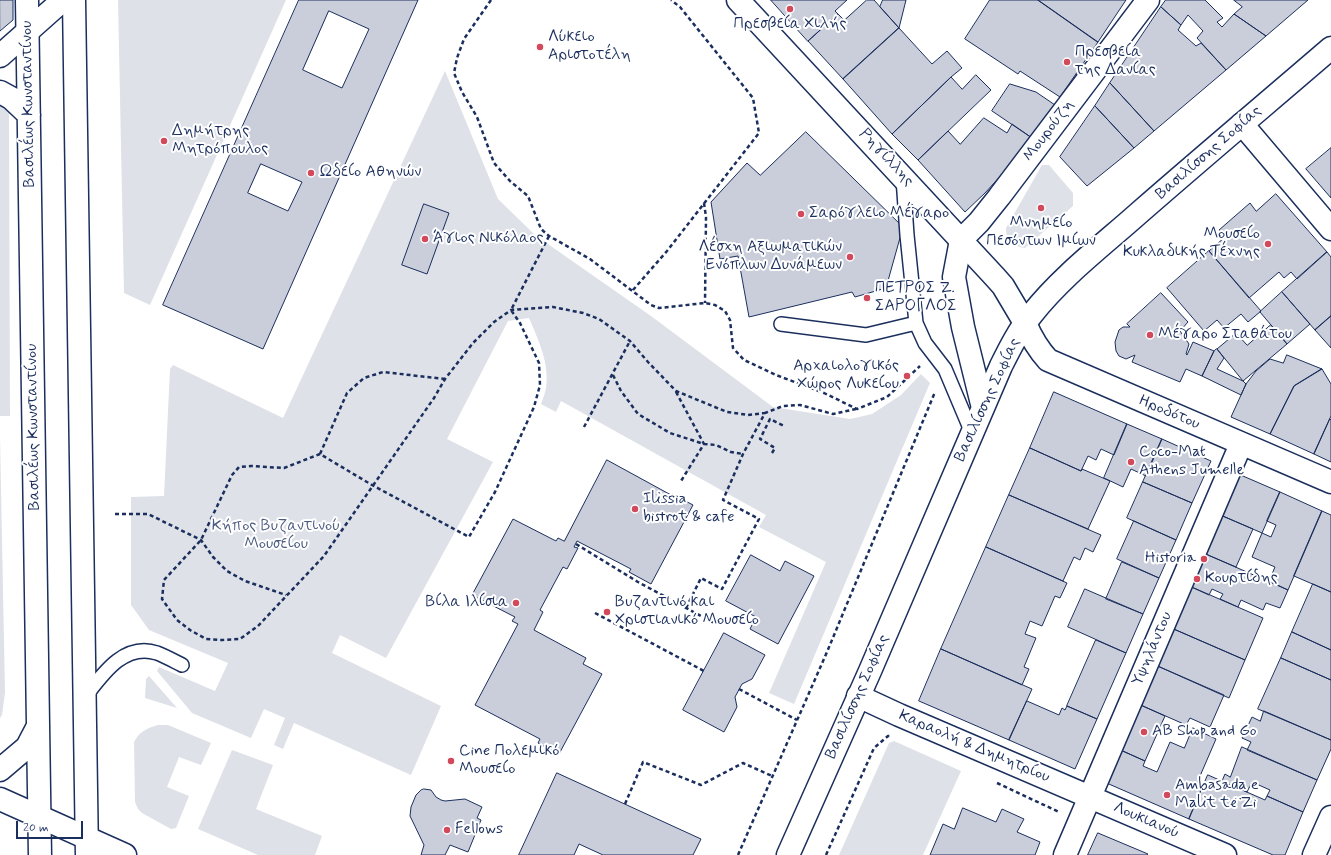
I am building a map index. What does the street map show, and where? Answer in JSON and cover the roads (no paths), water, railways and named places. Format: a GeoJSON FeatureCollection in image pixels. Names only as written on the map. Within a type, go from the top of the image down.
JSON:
{"type":"FeatureCollection","features":[{"type":"Feature","properties":{"kind":"main road","name":"Βασιλέως Κωνσταντίνου"},"geometry":{"type":"LineString","coordinates":[[27,0],[40,855]]}},
{"type":"Feature","properties":{"kind":"main road"},"geometry":{"type":"LineString","coordinates":[[0,56],[62,0]]}},
{"type":"Feature","properties":{"kind":"main road"},"geometry":{"type":"LineString","coordinates":[[74,0],[87,846]]}},
{"type":"Feature","properties":{"kind":"main road","name":"Ρηγίλλης"},"geometry":{"type":"LineString","coordinates":[[738,0],[1004,286],[1025,323]]}},
{"type":"Feature","properties":{"kind":"main road","name":"Μουρούζη"},"geometry":{"type":"LineString","coordinates":[[961,240],[979,222],[1148,0]]}},
{"type":"Feature","properties":{"kind":"main road","name":"Βασιλίσσης Σοφίας"},"geometry":{"type":"LineString","coordinates":[[788,855],[870,671],[983,408],[1006,357],[1025,323],[1041,303],[1070,274],[1174,182],[1331,48]]}},
{"type":"Feature","properties":{"kind":"main road"},"geometry":{"type":"LineString","coordinates":[[0,92],[11,98],[29,115]]}},
{"type":"Feature","properties":{"kind":"main road"},"geometry":{"type":"LineString","coordinates":[[1242,124],[1331,230]]}},
{"type":"Feature","properties":{"kind":"main road"},"geometry":{"type":"LineString","coordinates":[[961,240],[954,277],[963,327],[983,408]]}},
{"type":"Feature","properties":{"kind":"main road","name":"Ηροδότου"},"geometry":{"type":"LineString","coordinates":[[1025,323],[1038,349],[1048,360],[1331,482]]}},
{"type":"Feature","properties":{"kind":"main road","name":"Υψηλάντου"},"geometry":{"type":"LineString","coordinates":[[1065,855],[1241,444]]}},
{"type":"Feature","properties":{"kind":"main road","name":"Καραολή & Δημητρίου"},"geometry":{"type":"LineString","coordinates":[[858,696],[1090,797]]}},
{"type":"Feature","properties":{"kind":"main road"},"geometry":{"type":"LineString","coordinates":[[0,770],[27,747],[38,724]]}},
{"type":"Feature","properties":{"kind":"main road","name":"Λουκιανού"},"geometry":{"type":"LineString","coordinates":[[1090,797],[1225,855]]}},
{"type":"Feature","properties":{"kind":"main road"},"geometry":{"type":"LineString","coordinates":[[0,799],[40,816],[87,846],[126,855]]}},
{"type":"Feature","properties":{"kind":"main road"},"geometry":{"type":"LineString","coordinates":[[1314,855],[1331,817]]}},
{"type":"Feature","properties":{"kind":"lane"},"geometry":{"type":"LineString","coordinates":[[903,177],[916,323],[925,343],[945,369],[972,433]]}},
{"type":"Feature","properties":{"kind":"lane"},"geometry":{"type":"LineString","coordinates":[[781,324],[866,335],[916,323]]}},
{"type":"Feature","properties":{"kind":"lane"},"geometry":{"type":"LineString","coordinates":[[85,698],[103,673],[132,652],[144,650],[156,653],[182,665]]}},
{"type":"Feature","properties":{"kind":"place","name":"Πρεσβεία Χιλής"},"geometry":{"type":"Point","coordinates":[790,9]}},
{"type":"Feature","properties":{"kind":"place","name":"Λύκειο Αριστοτέλη"},"geometry":{"type":"Point","coordinates":[540,47]}},
{"type":"Feature","properties":{"kind":"place","name":"Πρεσβεία της Δανίας"},"geometry":{"type":"Point","coordinates":[1067,62]}},
{"type":"Feature","properties":{"kind":"place","name":"Δημήτρης Μητρόπουλος"},"geometry":{"type":"Point","coordinates":[164,141]}},
{"type":"Feature","properties":{"kind":"place","name":"Ωδείο Αθηνών"},"geometry":{"type":"Point","coordinates":[311,173]}},
{"type":"Feature","properties":{"kind":"place","name":"Μνημείο Πεσόντων Ιμίων"},"geometry":{"type":"Point","coordinates":[1041,208]}},
{"type":"Feature","properties":{"kind":"place","name":"Σαρόγλειο Μέγαρο"},"geometry":{"type":"Point","coordinates":[801,214]}},
{"type":"Feature","properties":{"kind":"place","name":"Άγιος Νικόλαος"},"geometry":{"type":"Point","coordinates":[425,239]}},
{"type":"Feature","properties":{"kind":"place","name":"Μουσείο Κυκλαδικής Τέχνης"},"geometry":{"type":"Point","coordinates":[1268,244]}},
{"type":"Feature","properties":{"kind":"place","name":"Λέσχη Αξιωματικών Ενόπλων Δυνάμεων"},"geometry":{"type":"Point","coordinates":[850,257]}},
{"type":"Feature","properties":{"kind":"place","name":"ΠΕΤΡΟΣ Ζ. ΣΑΡΟΓΛΟΣ"},"geometry":{"type":"Point","coordinates":[867,298]}},
{"type":"Feature","properties":{"kind":"place","name":"Μέγαρο Σταθάτου"},"geometry":{"type":"Point","coordinates":[1150,335]}},
{"type":"Feature","properties":{"kind":"place","name":"Αρχαιολογικός Χώρος Λυκείου"},"geometry":{"type":"Point","coordinates":[907,376]}},
{"type":"Feature","properties":{"kind":"place","name":"Coco-Mat Athens Jumelle"},"geometry":{"type":"Point","coordinates":[1131,462]}},
{"type":"Feature","properties":{"kind":"place","name":"Ilissia bistrot & cafe"},"geometry":{"type":"Point","coordinates":[635,509]}},
{"type":"Feature","properties":{"kind":"place","name":"Historia"},"geometry":{"type":"Point","coordinates":[1204,559]}},
{"type":"Feature","properties":{"kind":"place","name":"Κουρτίδης"},"geometry":{"type":"Point","coordinates":[1197,579]}},
{"type":"Feature","properties":{"kind":"place","name":"Βίλα Ιλίσια"},"geometry":{"type":"Point","coordinates":[516,603]}},
{"type":"Feature","properties":{"kind":"place","name":"Βυζαντινό και Χριστιανικό Μουσείο"},"geometry":{"type":"Point","coordinates":[607,612]}},
{"type":"Feature","properties":{"kind":"place","name":"AB Shop and Go"},"geometry":{"type":"Point","coordinates":[1144,732]}},
{"type":"Feature","properties":{"kind":"place","name":"Cine Πολεμικό Μουσείο"},"geometry":{"type":"Point","coordinates":[451,761]}},
{"type":"Feature","properties":{"kind":"place","name":"Ambasada e Malit të Zi"},"geometry":{"type":"Point","coordinates":[1167,795]}},
{"type":"Feature","properties":{"kind":"place","name":"Fellows"},"geometry":{"type":"Point","coordinates":[447,830]}},
{"type":"Feature","properties":{"kind":"park label","name":"Κήπος Βυζαντινού Μουσείου"},"geometry":{"type":"Point","coordinates":[276,536]}}]}
